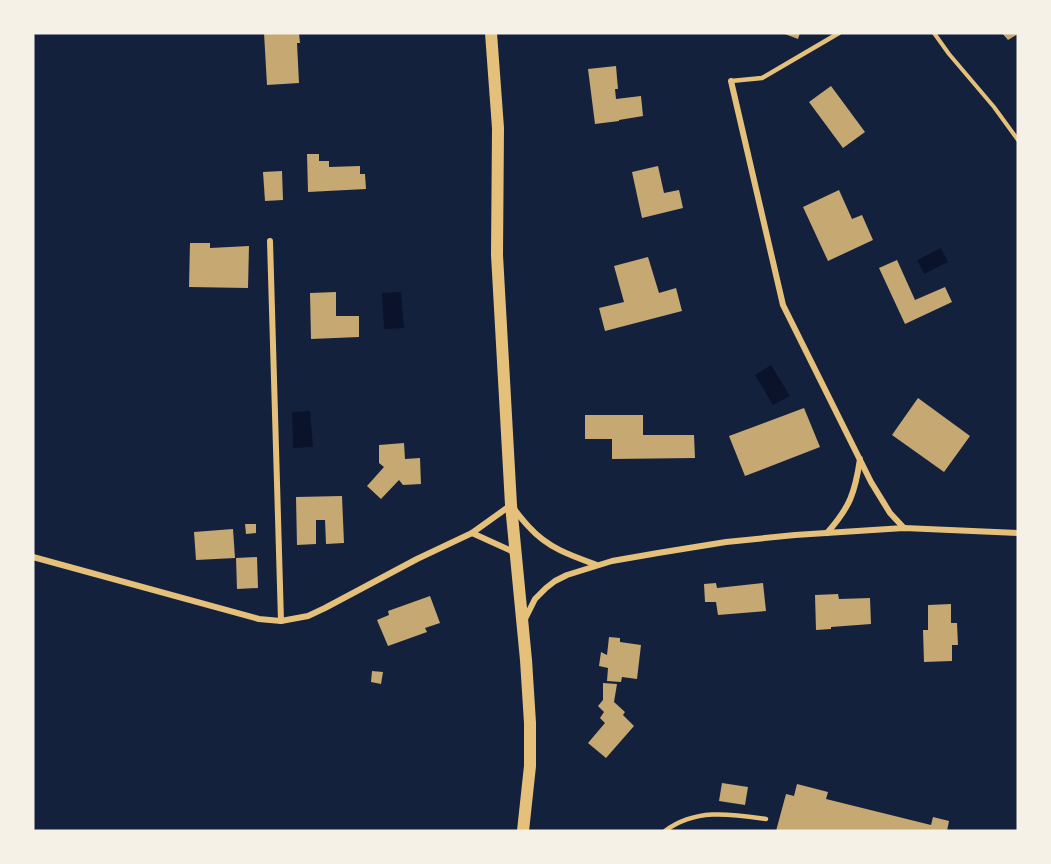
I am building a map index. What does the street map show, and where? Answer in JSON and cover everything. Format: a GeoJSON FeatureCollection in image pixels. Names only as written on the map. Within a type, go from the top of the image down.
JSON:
{"type":"FeatureCollection","features":[{"type":"Feature","properties":{"kind":"main road"},"geometry":{"type":"LineString","coordinates":[[491,33],[498,128],[497,255],[512,505],[530,723],[530,756],[523,831]]}},
{"type":"Feature","properties":{"kind":"street"},"geometry":{"type":"LineString","coordinates":[[731,81],[783,305],[871,482],[885,505],[904,528]]}},
{"type":"Feature","properties":{"kind":"street"},"geometry":{"type":"LineString","coordinates":[[270,241],[281,621]]}},
{"type":"Feature","properties":{"kind":"street"},"geometry":{"type":"LineString","coordinates":[[827,533],[848,506],[857,480],[860,458]]}},
{"type":"Feature","properties":{"kind":"street"},"geometry":{"type":"LineString","coordinates":[[33,557],[259,619],[281,621],[317,612],[417,559],[472,533],[512,505],[528,526],[549,544],[572,556],[598,565]]}},
{"type":"Feature","properties":{"kind":"street"},"geometry":{"type":"LineString","coordinates":[[523,625],[535,599],[561,578],[624,559],[726,542],[827,533],[904,528],[1018,533]]}},
{"type":"Feature","properties":{"kind":"street"},"geometry":{"type":"LineString","coordinates":[[472,533],[516,554]]}},
{"type":"Feature","properties":{"kind":"lane"},"geometry":{"type":"LineString","coordinates":[[731,81],[762,78],[839,33]]}},
{"type":"Feature","properties":{"kind":"lane"},"geometry":{"type":"LineString","coordinates":[[665,831],[694,817],[726,813],[766,819]]}},
{"type":"Feature","properties":{"kind":"path"},"geometry":{"type":"LineString","coordinates":[[934,33],[1018,140]]}},
{"type":"Feature","properties":{"kind":"water"},"geometry":{"type":"Polygon","coordinates":[[[941,248],[948,262],[924,274],[917,260],[941,248]]]}},
{"type":"Feature","properties":{"kind":"water"},"geometry":{"type":"Polygon","coordinates":[[[401,292],[404,328],[384,329],[382,293],[401,292]]]}},
{"type":"Feature","properties":{"kind":"water"},"geometry":{"type":"Polygon","coordinates":[[[771,365],[790,396],[773,405],[755,375],[771,365]]]}},
{"type":"Feature","properties":{"kind":"water"},"geometry":{"type":"Polygon","coordinates":[[[310,411],[313,447],[293,448],[292,412],[310,411]]]}},
{"type":"Feature","properties":{"kind":"building"},"geometry":{"type":"Polygon","coordinates":[[[264,33],[299,33],[300,43],[297,43],[299,83],[267,85],[264,33]]]}},
{"type":"Feature","properties":{"kind":"building"},"geometry":{"type":"Polygon","coordinates":[[[782,33],[800,33],[798,39],[782,33]]]}},
{"type":"Feature","properties":{"kind":"building"},"geometry":{"type":"Polygon","coordinates":[[[1002,33],[1018,33],[1018,34],[1008,40],[1002,33]]]}},
{"type":"Feature","properties":{"kind":"building"},"geometry":{"type":"Polygon","coordinates":[[[616,66],[618,89],[615,89],[616,99],[641,96],[643,116],[595,124],[588,69],[616,66]]]}},
{"type":"Feature","properties":{"kind":"building"},"geometry":{"type":"Polygon","coordinates":[[[831,86],[865,132],[843,148],[809,102],[831,86]]]}},
{"type":"Feature","properties":{"kind":"building"},"geometry":{"type":"Polygon","coordinates":[[[307,154],[319,154],[319,161],[329,161],[329,167],[360,166],[360,174],[365,174],[366,189],[308,192],[307,154]]]}},
{"type":"Feature","properties":{"kind":"building"},"geometry":{"type":"Polygon","coordinates":[[[658,166],[664,193],[679,190],[683,208],[642,218],[632,172],[658,166]]]}},
{"type":"Feature","properties":{"kind":"building"},"geometry":{"type":"Polygon","coordinates":[[[282,171],[283,200],[265,201],[263,172],[282,171]]]}},
{"type":"Feature","properties":{"kind":"building"},"geometry":{"type":"Polygon","coordinates":[[[839,190],[852,219],[862,215],[873,240],[828,261],[803,207],[839,190]]]}},
{"type":"Feature","properties":{"kind":"building"},"geometry":{"type":"Polygon","coordinates":[[[190,243],[210,243],[210,248],[249,246],[248,288],[189,287],[190,243]]]}},
{"type":"Feature","properties":{"kind":"building"},"geometry":{"type":"Polygon","coordinates":[[[648,257],[659,293],[676,288],[682,311],[605,331],[599,308],[624,302],[614,266],[648,257]]]}},
{"type":"Feature","properties":{"kind":"building"},"geometry":{"type":"Polygon","coordinates":[[[897,260],[915,300],[945,287],[952,302],[905,324],[879,268],[897,260]]]}},
{"type":"Feature","properties":{"kind":"building"},"geometry":{"type":"Polygon","coordinates":[[[336,292],[336,316],[359,316],[359,337],[311,339],[310,293],[336,292]]]}},
{"type":"Feature","properties":{"kind":"building"},"geometry":{"type":"Polygon","coordinates":[[[918,398],[970,436],[944,472],[892,435],[918,398]]]}},
{"type":"Feature","properties":{"kind":"building"},"geometry":{"type":"Polygon","coordinates":[[[804,408],[820,447],[745,476],[729,436],[804,408]]]}},
{"type":"Feature","properties":{"kind":"building"},"geometry":{"type":"Polygon","coordinates":[[[585,415],[643,415],[643,435],[694,435],[695,458],[612,459],[612,439],[585,439],[585,415]]]}},
{"type":"Feature","properties":{"kind":"building"},"geometry":{"type":"Polygon","coordinates":[[[404,443],[405,459],[420,458],[421,484],[403,485],[399,480],[381,499],[367,486],[384,467],[379,463],[379,445],[404,443]]]}},
{"type":"Feature","properties":{"kind":"building"},"geometry":{"type":"Polygon","coordinates":[[[342,496],[344,543],[326,544],[325,520],[316,520],[316,544],[297,545],[296,497],[342,496]]]}},
{"type":"Feature","properties":{"kind":"building"},"geometry":{"type":"Polygon","coordinates":[[[245,524],[256,524],[256,533],[246,534],[245,524]]]}},
{"type":"Feature","properties":{"kind":"building"},"geometry":{"type":"Polygon","coordinates":[[[233,529],[235,558],[196,560],[194,532],[233,529]]]}},
{"type":"Feature","properties":{"kind":"building"},"geometry":{"type":"Polygon","coordinates":[[[257,557],[258,588],[237,589],[236,558],[257,557]]]}},
{"type":"Feature","properties":{"kind":"building"},"geometry":{"type":"Polygon","coordinates":[[[716,583],[717,588],[763,583],[766,611],[718,615],[716,602],[705,602],[704,584],[716,583]]]}},
{"type":"Feature","properties":{"kind":"building"},"geometry":{"type":"Polygon","coordinates":[[[838,594],[839,599],[870,598],[871,624],[816,630],[815,595],[838,594]]]}},
{"type":"Feature","properties":{"kind":"building"},"geometry":{"type":"Polygon","coordinates":[[[430,596],[440,623],[425,628],[427,632],[388,646],[377,620],[389,615],[388,611],[430,596]]]}},
{"type":"Feature","properties":{"kind":"building"},"geometry":{"type":"Polygon","coordinates":[[[951,604],[951,623],[957,623],[958,645],[952,645],[952,661],[924,662],[923,630],[928,630],[928,605],[951,604]]]}},
{"type":"Feature","properties":{"kind":"building"},"geometry":{"type":"Polygon","coordinates":[[[609,637],[620,638],[620,642],[641,645],[637,679],[622,677],[621,682],[607,681],[608,668],[599,666],[601,652],[607,655],[609,637]]]}},
{"type":"Feature","properties":{"kind":"building"},"geometry":{"type":"Polygon","coordinates":[[[372,671],[383,672],[381,684],[371,682],[372,671]]]}},
{"type":"Feature","properties":{"kind":"building"},"geometry":{"type":"Polygon","coordinates":[[[603,683],[617,684],[614,702],[625,712],[623,715],[634,726],[606,758],[588,743],[605,723],[600,718],[604,712],[598,706],[603,700],[603,683]]]}},
{"type":"Feature","properties":{"kind":"building"},"geometry":{"type":"Polygon","coordinates":[[[722,783],[748,787],[745,805],[719,801],[722,783]]]}},
{"type":"Feature","properties":{"kind":"building"},"geometry":{"type":"Polygon","coordinates":[[[797,784],[828,792],[826,799],[931,825],[933,817],[949,821],[947,831],[776,831],[786,794],[794,796],[797,784]]]}}]}
